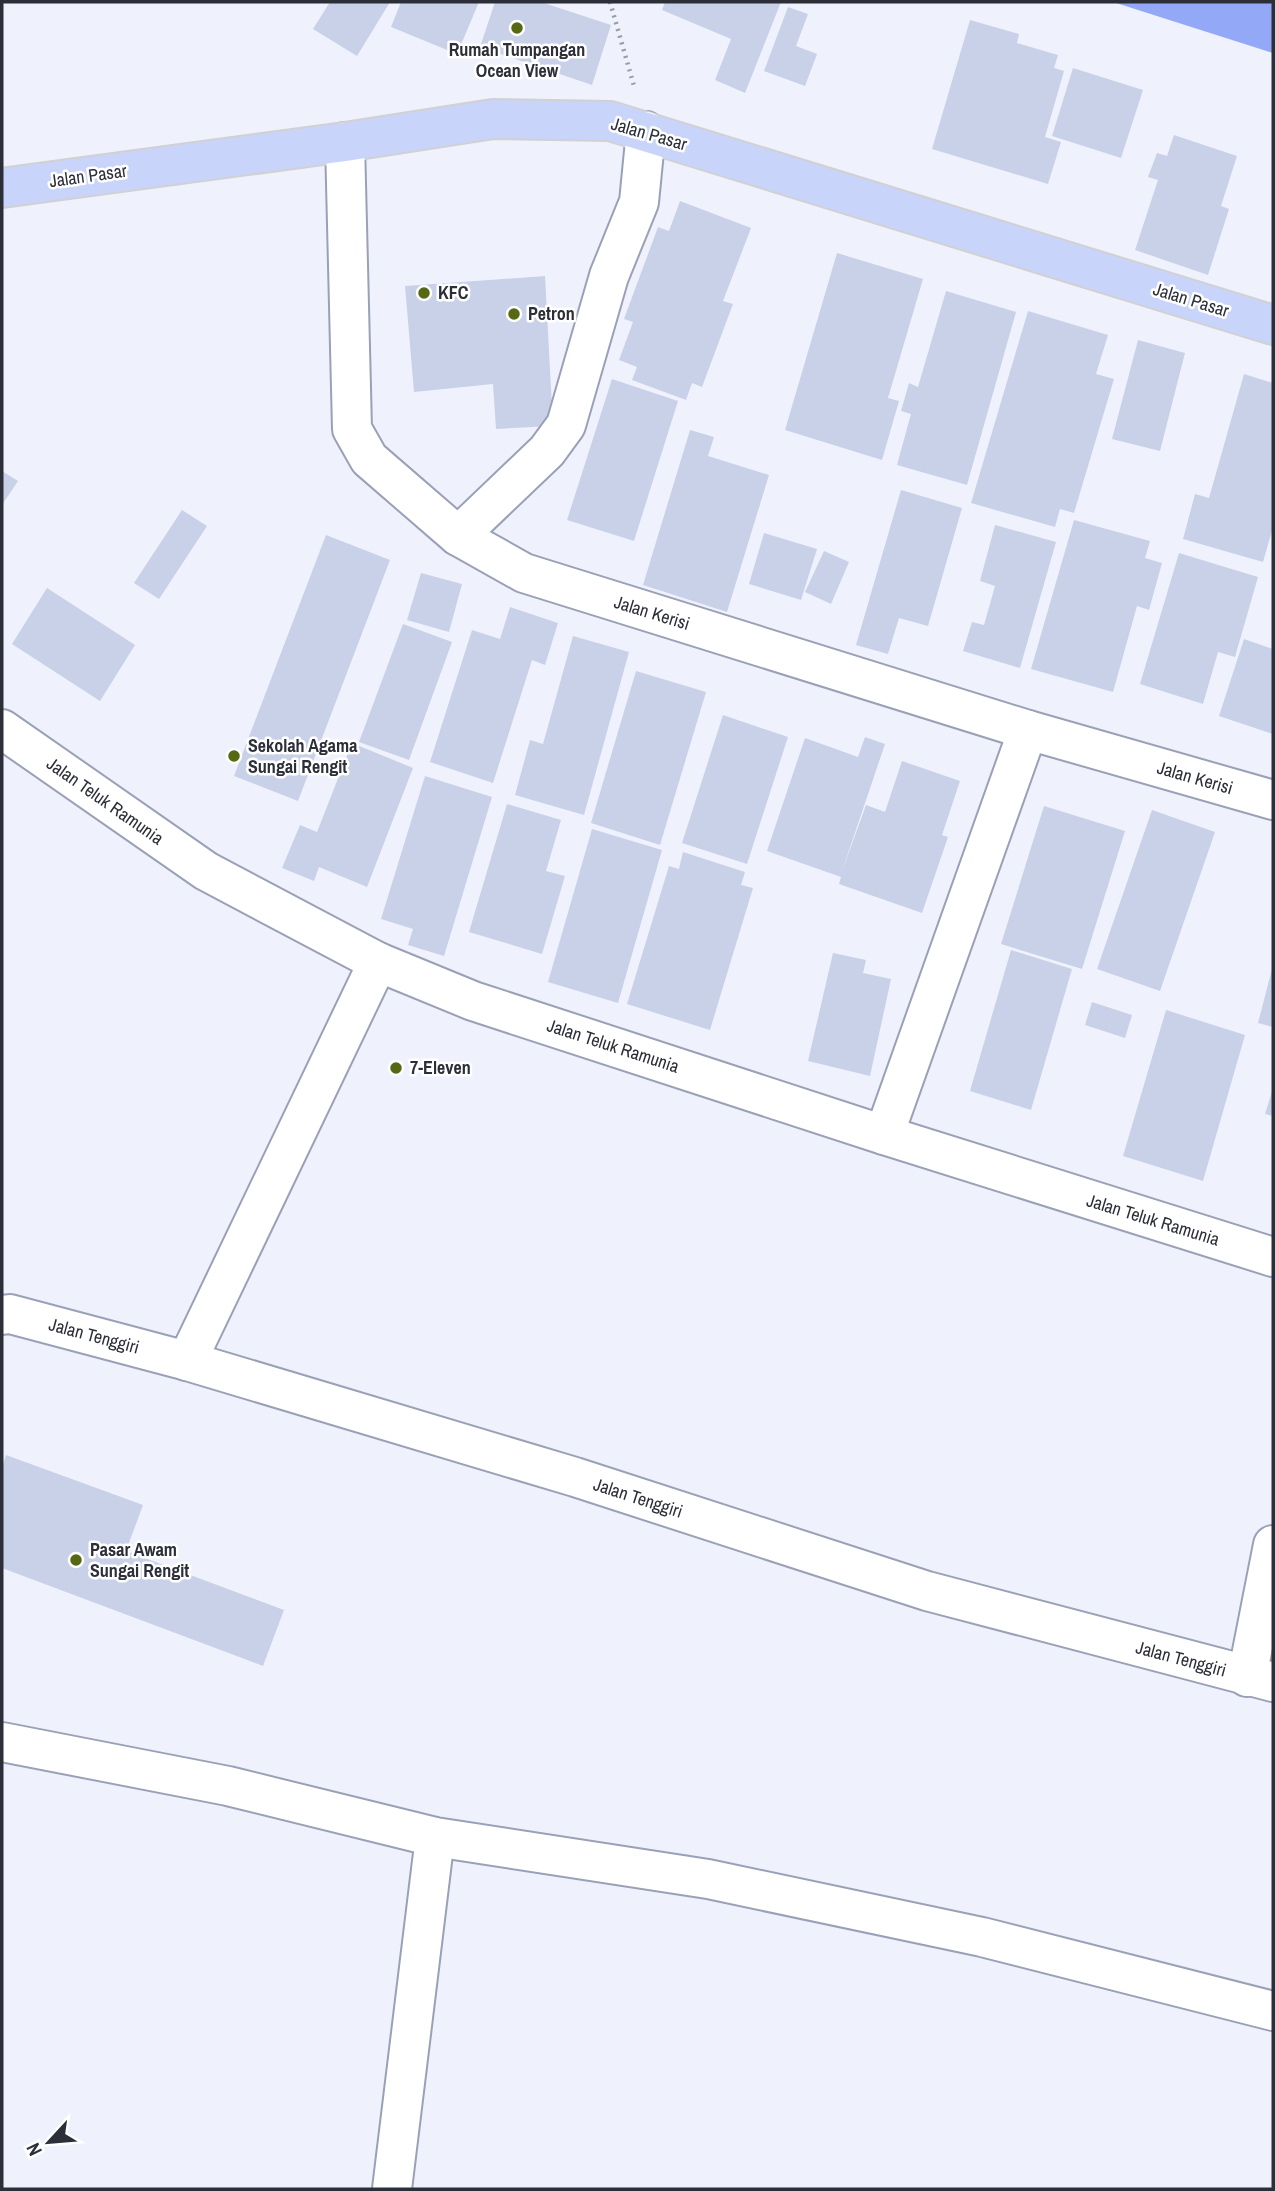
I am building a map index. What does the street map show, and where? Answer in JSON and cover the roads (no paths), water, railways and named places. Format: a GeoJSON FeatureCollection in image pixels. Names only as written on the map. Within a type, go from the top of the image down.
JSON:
{"type":"FeatureCollection","features":[{"type":"Feature","properties":{"kind":"main road","name":"Jalan Pasar"},"geometry":{"type":"LineString","coordinates":[[2,188],[345,142],[493,119],[610,121],[1273,325]]}},
{"type":"Feature","properties":{"kind":"street"},"geometry":{"type":"LineString","coordinates":[[458,536],[547,451],[566,425],[609,276],[639,202],[646,131]]}},
{"type":"Feature","properties":{"kind":"street","name":"Jalan Kerisi"},"geometry":{"type":"LineString","coordinates":[[345,142],[352,429],[369,459],[458,536],[524,573],[1028,730],[1273,800]]}},
{"type":"Feature","properties":{"kind":"street","name":"Jalan Teluk Ramunia"},"geometry":{"type":"LineString","coordinates":[[2,729],[206,871],[378,961],[473,1001],[1273,1258]]}},
{"type":"Feature","properties":{"kind":"street"},"geometry":{"type":"LineString","coordinates":[[884,1135],[1028,730]]}},
{"type":"Feature","properties":{"kind":"street"},"geometry":{"type":"LineString","coordinates":[[187,1361],[378,961]]}},
{"type":"Feature","properties":{"kind":"street","name":"Jalan Tenggiri"},"geometry":{"type":"LineString","coordinates":[[2,1315],[10,1314],[187,1361],[575,1477],[927,1591],[1260,1680]]}},
{"type":"Feature","properties":{"kind":"street"},"geometry":{"type":"LineString","coordinates":[[1260,1680],[1273,1545]]}},
{"type":"Feature","properties":{"kind":"street"},"geometry":{"type":"LineString","coordinates":[[2,1742],[228,1786],[435,1837],[708,1879],[982,1937],[1273,2011]]}},
{"type":"Feature","properties":{"kind":"street"},"geometry":{"type":"LineString","coordinates":[[392,2189],[435,1837]]}},
{"type":"Feature","properties":{"kind":"water"},"geometry":{"type":"Polygon","coordinates":[[[1113,2],[1273,2],[1273,53],[1113,2]]]}},
{"type":"Feature","properties":{"kind":"place","name":"Rumah Tumpangan Ocean View"},"geometry":{"type":"Point","coordinates":[517,28]}},
{"type":"Feature","properties":{"kind":"place","name":"KFC"},"geometry":{"type":"Point","coordinates":[424,293]}},
{"type":"Feature","properties":{"kind":"place","name":"Petron"},"geometry":{"type":"Point","coordinates":[514,314]}},
{"type":"Feature","properties":{"kind":"place","name":"Sekolah Agama Sungai Rengit"},"geometry":{"type":"Point","coordinates":[234,756]}},
{"type":"Feature","properties":{"kind":"place","name":"7-Eleven"},"geometry":{"type":"Point","coordinates":[396,1068]}},
{"type":"Feature","properties":{"kind":"place","name":"Pasar Awam Sungai Rengit"},"geometry":{"type":"Point","coordinates":[76,1560]}}]}
